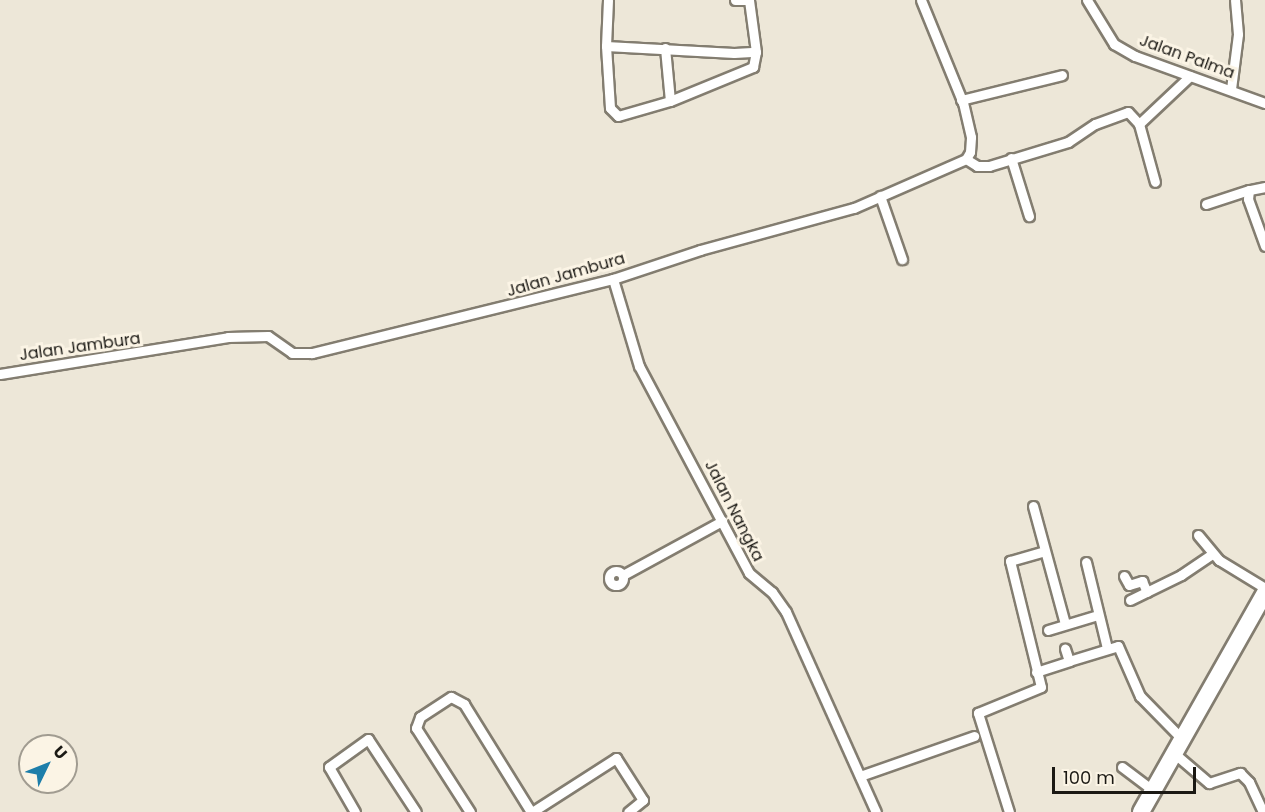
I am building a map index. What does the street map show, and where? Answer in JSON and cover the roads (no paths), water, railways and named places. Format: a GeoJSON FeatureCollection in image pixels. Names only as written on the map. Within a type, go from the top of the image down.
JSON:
{"type":"FeatureCollection","features":[{"type":"Feature","properties":{"kind":"highway"},"geometry":{"type":"LineString","coordinates":[[1141,812],[1265,593]]}},
{"type":"Feature","properties":{"kind":"street"},"geometry":{"type":"LineString","coordinates":[[608,0],[606,46],[610,108],[615,116],[670,101],[753,67],[756,52],[749,0],[735,0]]}},
{"type":"Feature","properties":{"kind":"street"},"geometry":{"type":"LineString","coordinates":[[921,0],[961,100],[971,137],[966,159],[985,167],[1068,142],[1095,124],[1130,112],[1139,124],[1155,182]]}},
{"type":"Feature","properties":{"kind":"street","name":"Jalan Palma"},"geometry":{"type":"LineString","coordinates":[[1087,0],[1114,44],[1155,65],[1231,89],[1265,103]]}},
{"type":"Feature","properties":{"kind":"street"},"geometry":{"type":"LineString","coordinates":[[1231,89],[1238,34],[1235,0]]}},
{"type":"Feature","properties":{"kind":"street"},"geometry":{"type":"LineString","coordinates":[[606,46],[756,52]]}},
{"type":"Feature","properties":{"kind":"street"},"geometry":{"type":"LineString","coordinates":[[665,48],[670,101]]}},
{"type":"Feature","properties":{"kind":"street"},"geometry":{"type":"LineString","coordinates":[[961,100],[1062,75]]}},
{"type":"Feature","properties":{"kind":"street"},"geometry":{"type":"LineString","coordinates":[[1139,124],[1190,76]]}},
{"type":"Feature","properties":{"kind":"street"},"geometry":{"type":"LineString","coordinates":[[1011,158],[1029,216]]}},
{"type":"Feature","properties":{"kind":"street","name":"Jalan Jambura"},"geometry":{"type":"LineString","coordinates":[[0,374],[195,343],[264,335],[292,353],[312,353],[613,279],[700,250],[854,208],[966,159]]}},
{"type":"Feature","properties":{"kind":"street"},"geometry":{"type":"LineString","coordinates":[[1206,204],[1265,187]]}},
{"type":"Feature","properties":{"kind":"street"},"geometry":{"type":"LineString","coordinates":[[1249,190],[1265,246]]}},
{"type":"Feature","properties":{"kind":"street"},"geometry":{"type":"LineString","coordinates":[[880,196],[902,259]]}},
{"type":"Feature","properties":{"kind":"street","name":"Jalan Nangka"},"geometry":{"type":"LineString","coordinates":[[613,279],[639,366],[749,573],[772,592],[786,612],[876,812]]}},
{"type":"Feature","properties":{"kind":"street"},"geometry":{"type":"LineString","coordinates":[[1033,506],[1065,624]]}},
{"type":"Feature","properties":{"kind":"street"},"geometry":{"type":"LineString","coordinates":[[622,574],[722,521]]}},
{"type":"Feature","properties":{"kind":"street"},"geometry":{"type":"LineString","coordinates":[[1198,535],[1212,554],[1265,588]]}},
{"type":"Feature","properties":{"kind":"street"},"geometry":{"type":"LineString","coordinates":[[1009,812],[978,713],[1039,689],[1010,561],[1045,551]]}},
{"type":"Feature","properties":{"kind":"street"},"geometry":{"type":"LineString","coordinates":[[1130,600],[1212,554]]}},
{"type":"Feature","properties":{"kind":"street"},"geometry":{"type":"LineString","coordinates":[[1086,562],[1107,648]]}},
{"type":"Feature","properties":{"kind":"street"},"geometry":{"type":"LineString","coordinates":[[1124,576],[1129,585],[1142,581],[1147,592]]}},
{"type":"Feature","properties":{"kind":"street"},"geometry":{"type":"LineString","coordinates":[[1048,630],[1098,615]]}},
{"type":"Feature","properties":{"kind":"street"},"geometry":{"type":"LineString","coordinates":[[1036,672],[1118,646],[1140,696],[1209,783],[1240,773],[1249,782],[1263,812]]}},
{"type":"Feature","properties":{"kind":"street"},"geometry":{"type":"LineString","coordinates":[[1065,649],[1069,661]]}},
{"type":"Feature","properties":{"kind":"street"},"geometry":{"type":"LineString","coordinates":[[470,812],[416,728],[420,717],[451,697],[464,704],[532,812],[616,758],[643,800],[628,812]]}},
{"type":"Feature","properties":{"kind":"street"},"geometry":{"type":"LineString","coordinates":[[860,776],[974,736]]}},
{"type":"Feature","properties":{"kind":"street"},"geometry":{"type":"LineString","coordinates":[[355,812],[329,766],[368,739],[416,812]]}},
{"type":"Feature","properties":{"kind":"street"},"geometry":{"type":"LineString","coordinates":[[1122,767],[1153,790]]}}]}
